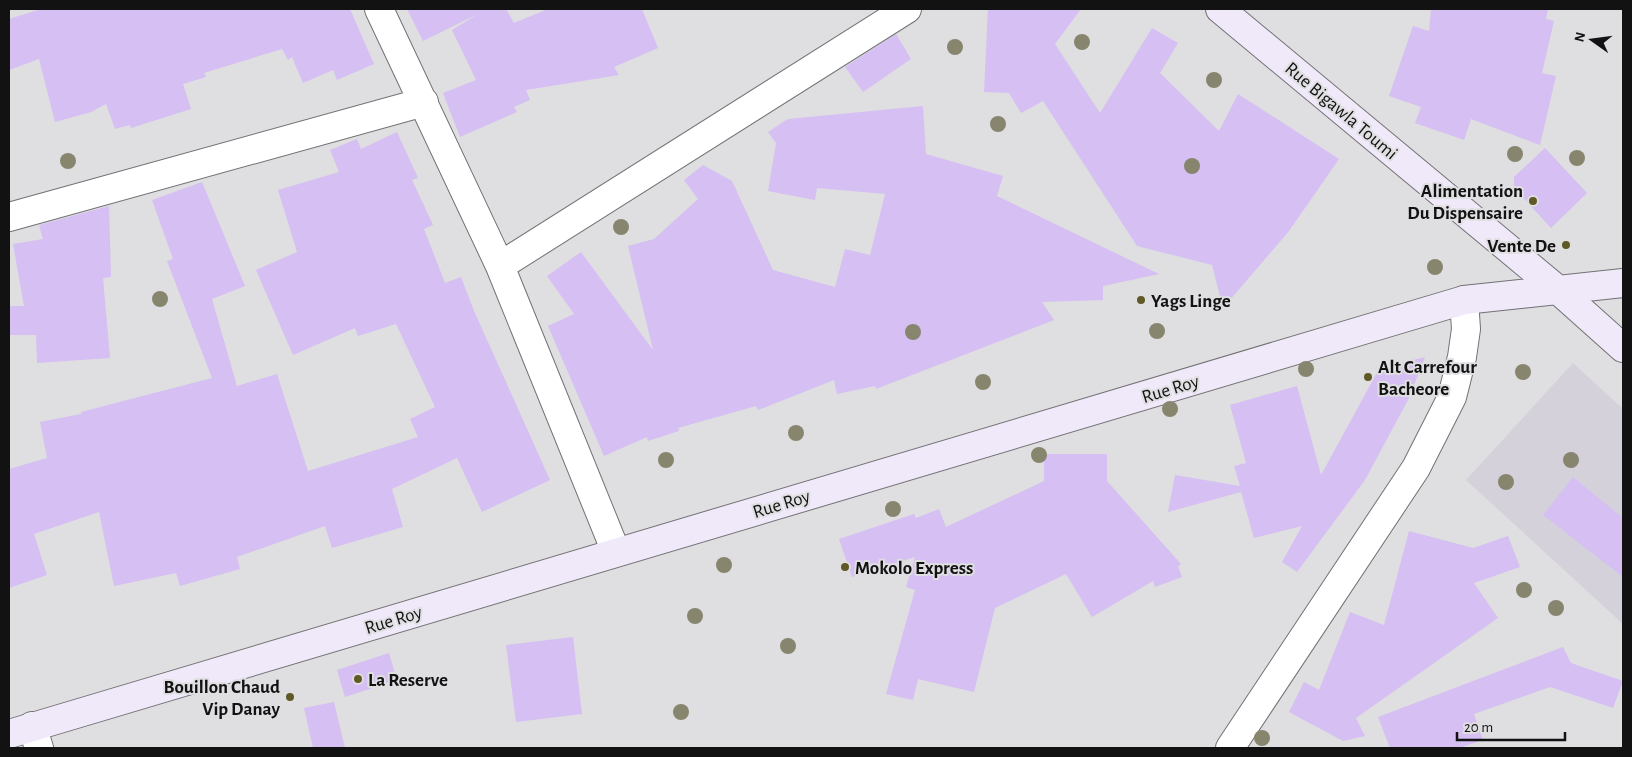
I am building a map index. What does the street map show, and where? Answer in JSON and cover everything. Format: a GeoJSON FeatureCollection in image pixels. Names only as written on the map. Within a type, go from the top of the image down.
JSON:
{"type":"FeatureCollection","features":[{"type":"Feature","properties":{"kind":"main road","name":"Rue Bigawla Toumi"},"geometry":{"type":"LineString","coordinates":[[1220,9],[1557,289],[1623,348]]}},
{"type":"Feature","properties":{"kind":"main road","name":"Rue Roy"},"geometry":{"type":"LineString","coordinates":[[27,736],[616,552],[1464,300],[1623,283]]}},
{"type":"Feature","properties":{"kind":"street"},"geometry":{"type":"LineString","coordinates":[[379,9],[500,266],[616,552]]}},
{"type":"Feature","properties":{"kind":"street"},"geometry":{"type":"LineString","coordinates":[[500,266],[907,9]]}},
{"type":"Feature","properties":{"kind":"street"},"geometry":{"type":"LineString","coordinates":[[9,217],[424,102]]}},
{"type":"Feature","properties":{"kind":"street"},"geometry":{"type":"LineString","coordinates":[[1230,748],[1416,468],[1452,396],[1462,357],[1466,329],[1464,300]]}},
{"type":"Feature","properties":{"kind":"shaded area"},"geometry":{"type":"Polygon","coordinates":[[[1573,363],[1623,409],[1623,624],[1466,480],[1573,363]]]}},
{"type":"Feature","properties":{"kind":"building"},"geometry":{"type":"Polygon","coordinates":[[[41,9],[350,9],[374,64],[337,80],[333,70],[303,83],[292,57],[288,60],[282,49],[204,73],[206,77],[183,84],[191,109],[131,128],[130,125],[115,129],[106,104],[91,112],[55,122],[39,59],[9,70],[9,19],[41,9]]]}},
{"type":"Feature","properties":{"kind":"building"},"geometry":{"type":"Polygon","coordinates":[[[407,9],[506,9],[514,23],[548,9],[642,9],[658,48],[614,67],[619,75],[526,90],[530,100],[514,107],[517,112],[460,137],[443,93],[476,80],[452,30],[478,14],[423,41],[407,9]]]}},
{"type":"Feature","properties":{"kind":"building"},"geometry":{"type":"Polygon","coordinates":[[[988,9],[1081,9],[1055,44],[1100,113],[1152,28],[1178,43],[1160,73],[1219,131],[1238,94],[1339,159],[1289,231],[1223,308],[1212,265],[1137,246],[1043,101],[1021,113],[1009,93],[984,92],[988,9]]]}},
{"type":"Feature","properties":{"kind":"building"},"geometry":{"type":"Polygon","coordinates":[[[1431,9],[1548,9],[1546,19],[1554,21],[1542,73],[1556,76],[1540,145],[1471,119],[1464,140],[1415,123],[1421,107],[1389,96],[1413,26],[1429,31],[1431,9]]]}},
{"type":"Feature","properties":{"kind":"building"},"geometry":{"type":"Polygon","coordinates":[[[896,34],[911,59],[863,92],[845,67],[896,34]]]}},
{"type":"Feature","properties":{"kind":"building"},"geometry":{"type":"Polygon","coordinates":[[[923,106],[926,154],[1003,176],[997,196],[1159,274],[1103,286],[1103,300],[1042,302],[1054,320],[876,389],[875,386],[837,394],[834,380],[758,410],[756,406],[678,428],[679,431],[648,441],[647,437],[604,456],[548,326],[574,314],[547,276],[581,252],[653,350],[628,246],[654,239],[698,199],[684,180],[703,165],[732,181],[773,270],[835,287],[845,249],[870,255],[885,194],[817,188],[815,200],[768,191],[776,143],[768,132],[788,119],[923,106]]]}},
{"type":"Feature","properties":{"kind":"building"},"geometry":{"type":"Polygon","coordinates":[[[397,132],[418,178],[412,180],[433,225],[424,229],[445,283],[461,277],[474,311],[550,480],[482,512],[457,458],[392,489],[403,527],[332,548],[325,526],[237,557],[240,569],[180,586],[176,573],[114,586],[99,512],[34,534],[47,575],[9,588],[9,469],[47,458],[40,422],[81,414],[81,412],[212,378],[167,261],[173,259],[152,200],[202,182],[245,286],[212,299],[237,386],[277,374],[308,471],[418,437],[410,419],[435,407],[396,324],[358,336],[355,328],[293,355],[256,270],[297,252],[278,190],[339,172],[330,150],[357,139],[361,149],[397,132]]]}},
{"type":"Feature","properties":{"kind":"building"},"geometry":{"type":"Polygon","coordinates":[[[1545,148],[1587,193],[1551,228],[1514,188],[1514,177],[1545,148]]]}},
{"type":"Feature","properties":{"kind":"building"},"geometry":{"type":"Polygon","coordinates":[[[109,206],[111,277],[103,278],[110,358],[37,363],[36,335],[9,335],[9,306],[24,306],[13,244],[43,239],[39,225],[109,206]]]}},
{"type":"Feature","properties":{"kind":"building"},"geometry":{"type":"Polygon","coordinates":[[[1425,357],[1408,400],[1365,480],[1297,572],[1282,562],[1302,526],[1254,538],[1241,492],[1168,512],[1175,475],[1240,486],[1234,466],[1246,463],[1230,405],[1297,386],[1321,475],[1379,369],[1425,357]]]}},
{"type":"Feature","properties":{"kind":"building"},"geometry":{"type":"Polygon","coordinates":[[[1044,454],[1107,454],[1107,481],[1181,564],[1178,566],[1182,577],[1155,587],[1153,581],[1092,617],[1066,574],[995,608],[974,692],[918,679],[913,700],[886,694],[915,590],[906,587],[915,557],[852,577],[839,539],[914,514],[916,518],[939,509],[946,527],[1044,481],[1044,454]]]}},
{"type":"Feature","properties":{"kind":"building"},"geometry":{"type":"Polygon","coordinates":[[[1573,477],[1623,518],[1623,577],[1543,515],[1573,477]]]}},
{"type":"Feature","properties":{"kind":"building"},"geometry":{"type":"Polygon","coordinates":[[[1409,531],[1473,548],[1508,536],[1520,567],[1474,583],[1498,618],[1356,718],[1365,736],[1343,741],[1289,712],[1304,682],[1319,690],[1350,612],[1384,625],[1409,531]]]}},
{"type":"Feature","properties":{"kind":"building"},"geometry":{"type":"Polygon","coordinates":[[[573,637],[582,714],[516,722],[506,645],[573,637]]]}},
{"type":"Feature","properties":{"kind":"building"},"geometry":{"type":"Polygon","coordinates":[[[1563,647],[1571,663],[1623,681],[1613,708],[1550,687],[1474,714],[1483,740],[1459,748],[1390,748],[1378,717],[1563,647]]]}},
{"type":"Feature","properties":{"kind":"building"},"geometry":{"type":"Polygon","coordinates":[[[389,653],[397,680],[345,697],[337,670],[389,653]]]}},
{"type":"Feature","properties":{"kind":"building"},"geometry":{"type":"Polygon","coordinates":[[[334,702],[345,748],[313,748],[304,708],[334,702]]]}},
{"type":"Feature","properties":{"kind":"place","name":"Alimentation Du Dispensaire"},"geometry":{"type":"Point","coordinates":[1533,201]}},
{"type":"Feature","properties":{"kind":"place","name":"Vente De"},"geometry":{"type":"Point","coordinates":[1566,245]}},
{"type":"Feature","properties":{"kind":"place","name":"Yags Linge"},"geometry":{"type":"Point","coordinates":[1141,300]}},
{"type":"Feature","properties":{"kind":"place","name":"Alt Carrefour Bacheore"},"geometry":{"type":"Point","coordinates":[1368,377]}},
{"type":"Feature","properties":{"kind":"place","name":"Mokolo Express"},"geometry":{"type":"Point","coordinates":[845,567]}},
{"type":"Feature","properties":{"kind":"place","name":"La Reserve"},"geometry":{"type":"Point","coordinates":[358,679]}},
{"type":"Feature","properties":{"kind":"place","name":"Bouillon Chaud Vip Danay"},"geometry":{"type":"Point","coordinates":[290,697]}}]}
